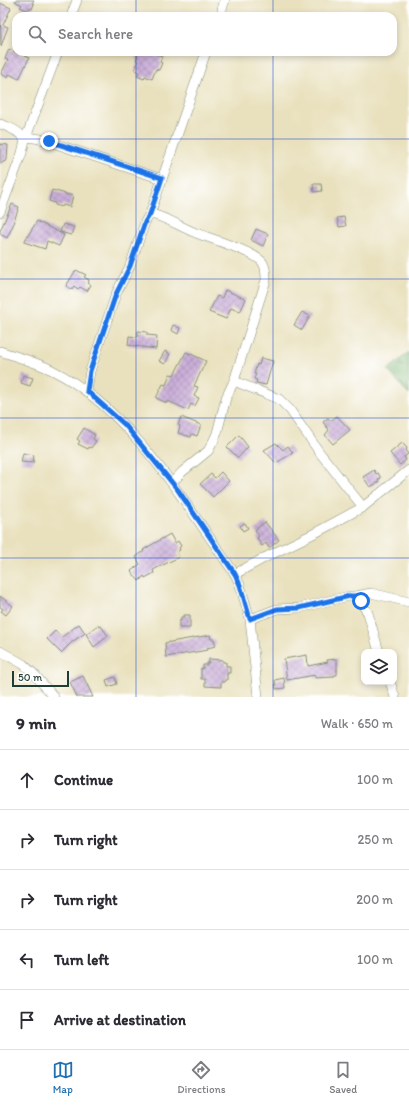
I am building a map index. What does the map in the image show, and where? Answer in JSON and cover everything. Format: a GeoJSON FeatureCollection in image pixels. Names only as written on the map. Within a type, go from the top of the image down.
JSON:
{"type":"FeatureCollection","features":[{"type":"Feature","properties":{"kind":"street"},"geometry":{"type":"LineString","coordinates":[[72,12],[76,0]]}},
{"type":"Feature","properties":{"kind":"street"},"geometry":{"type":"LineString","coordinates":[[222,12],[225,0]]}},
{"type":"Feature","properties":{"kind":"street"},"geometry":{"type":"LineString","coordinates":[[0,212],[57,56]]}},
{"type":"Feature","properties":{"kind":"street"},"geometry":{"type":"LineString","coordinates":[[87,391],[90,371],[116,294],[130,266],[145,222],[150,214],[205,56]]}},
{"type":"Feature","properties":{"kind":"street"},"geometry":{"type":"LineString","coordinates":[[0,124],[26,138],[45,140],[162,178]]}},
{"type":"Feature","properties":{"kind":"street"},"geometry":{"type":"LineString","coordinates":[[150,214],[164,217],[194,232],[243,250],[263,262],[266,271],[266,280],[234,381],[226,398],[214,440],[208,450],[182,472],[172,483]]}},
{"type":"Feature","properties":{"kind":"street"},"geometry":{"type":"LineString","coordinates":[[0,351],[51,369],[87,391],[125,425],[172,483],[235,574],[240,585],[250,619],[258,697]]}},
{"type":"Feature","properties":{"kind":"street"},"geometry":{"type":"LineString","coordinates":[[234,381],[280,399],[290,410],[324,459],[363,507]]}},
{"type":"Feature","properties":{"kind":"street"},"geometry":{"type":"LineString","coordinates":[[235,574],[363,507],[409,470]]}},
{"type":"Feature","properties":{"kind":"street"},"geometry":{"type":"LineString","coordinates":[[250,619],[277,609],[299,608],[350,596],[371,593],[409,602]]}},
{"type":"Feature","properties":{"kind":"street"},"geometry":{"type":"LineString","coordinates":[[356,596],[368,613],[379,649]]}},
{"type":"Feature","properties":{"kind":"street"},"geometry":{"type":"LineString","coordinates":[[0,651],[23,664],[35,675],[54,697]]}},
{"type":"Feature","properties":{"kind":"street"},"geometry":{"type":"LineString","coordinates":[[391,685],[395,697]]}},
{"type":"Feature","properties":{"kind":"green space"},"geometry":{"type":"Polygon","coordinates":[[[409,352],[409,395],[388,370],[409,352]]]}},
{"type":"Feature","properties":{"kind":"building"},"geometry":{"type":"Polygon","coordinates":[[[15,0],[34,0],[32,3],[34,4],[32,9],[29,8],[27,10],[20,7],[22,5],[15,0]]]}},
{"type":"Feature","properties":{"kind":"building"},"geometry":{"type":"Polygon","coordinates":[[[0,3],[11,8],[3,25],[8,27],[1,46],[0,3]]]}},
{"type":"Feature","properties":{"kind":"building"},"geometry":{"type":"Polygon","coordinates":[[[9,49],[12,50],[12,56],[25,56],[29,58],[19,79],[9,74],[8,78],[1,74],[8,60],[5,59],[9,49]]]}},
{"type":"Feature","properties":{"kind":"building"},"geometry":{"type":"Polygon","coordinates":[[[138,56],[162,56],[160,62],[162,63],[159,70],[156,69],[152,79],[145,76],[144,79],[137,76],[139,72],[135,70],[138,61],[136,60],[138,56]]]}},
{"type":"Feature","properties":{"kind":"building"},"geometry":{"type":"Polygon","coordinates":[[[0,144],[8,145],[7,160],[0,164],[0,144]]]}},
{"type":"Feature","properties":{"kind":"building"},"geometry":{"type":"Polygon","coordinates":[[[313,184],[321,184],[322,191],[314,192],[313,184]]]}},
{"type":"Feature","properties":{"kind":"building"},"geometry":{"type":"Polygon","coordinates":[[[52,190],[73,196],[70,207],[55,205],[55,203],[49,201],[52,190]]]}},
{"type":"Feature","properties":{"kind":"building"},"geometry":{"type":"Polygon","coordinates":[[[12,204],[19,207],[15,221],[7,238],[0,234],[0,231],[12,204]]]}},
{"type":"Feature","properties":{"kind":"building"},"geometry":{"type":"Polygon","coordinates":[[[344,217],[346,226],[339,227],[337,218],[344,217]]]}},
{"type":"Feature","properties":{"kind":"building"},"geometry":{"type":"Polygon","coordinates":[[[37,221],[64,235],[59,246],[47,241],[45,249],[24,242],[37,221]]]}},
{"type":"Feature","properties":{"kind":"building"},"geometry":{"type":"Polygon","coordinates":[[[63,224],[74,227],[71,235],[60,232],[63,224]]]}},
{"type":"Feature","properties":{"kind":"building"},"geometry":{"type":"Polygon","coordinates":[[[256,229],[268,234],[263,246],[251,240],[256,229]]]}},
{"type":"Feature","properties":{"kind":"building"},"geometry":{"type":"Polygon","coordinates":[[[76,270],[86,275],[84,277],[89,280],[88,283],[91,285],[87,291],[80,287],[78,289],[74,286],[72,289],[66,286],[76,270]]]}},
{"type":"Feature","properties":{"kind":"building"},"geometry":{"type":"Polygon","coordinates":[[[225,290],[246,299],[240,312],[231,308],[226,319],[209,312],[217,296],[222,298],[225,290]]]}},
{"type":"Feature","properties":{"kind":"building"},"geometry":{"type":"Polygon","coordinates":[[[302,312],[310,316],[302,330],[294,325],[302,312]]]}},
{"type":"Feature","properties":{"kind":"building"},"geometry":{"type":"Polygon","coordinates":[[[173,325],[180,328],[178,334],[171,330],[173,325]]]}},
{"type":"Feature","properties":{"kind":"building"},"geometry":{"type":"Polygon","coordinates":[[[138,331],[147,332],[147,335],[157,336],[156,349],[128,345],[129,336],[137,337],[138,331]]]}},
{"type":"Feature","properties":{"kind":"building"},"geometry":{"type":"Polygon","coordinates":[[[165,351],[170,354],[165,364],[159,361],[165,351]]]}},
{"type":"Feature","properties":{"kind":"building"},"geometry":{"type":"Polygon","coordinates":[[[186,352],[206,361],[194,386],[198,387],[194,396],[199,398],[195,406],[191,404],[188,410],[168,401],[167,403],[156,398],[163,384],[166,385],[170,374],[174,375],[186,352]]]}},
{"type":"Feature","properties":{"kind":"building"},"geometry":{"type":"Polygon","coordinates":[[[261,358],[273,361],[266,385],[256,383],[257,380],[254,379],[257,364],[259,365],[261,358]]]}},
{"type":"Feature","properties":{"kind":"building"},"geometry":{"type":"Polygon","coordinates":[[[23,375],[33,378],[30,386],[21,383],[23,375]]]}},
{"type":"Feature","properties":{"kind":"building"},"geometry":{"type":"Polygon","coordinates":[[[337,416],[350,430],[333,444],[325,435],[329,430],[323,422],[328,418],[331,421],[337,416]]]}},
{"type":"Feature","properties":{"kind":"building"},"geometry":{"type":"Polygon","coordinates":[[[181,417],[201,425],[197,436],[192,434],[191,437],[178,433],[180,426],[178,425],[181,417]]]}},
{"type":"Feature","properties":{"kind":"building"},"geometry":{"type":"Polygon","coordinates":[[[84,428],[95,435],[93,439],[96,441],[91,448],[89,447],[88,449],[78,444],[80,441],[77,439],[84,428]]]}},
{"type":"Feature","properties":{"kind":"building"},"geometry":{"type":"Polygon","coordinates":[[[239,435],[248,447],[238,458],[227,447],[239,435]]]}},
{"type":"Feature","properties":{"kind":"building"},"geometry":{"type":"Polygon","coordinates":[[[276,443],[283,450],[288,446],[293,453],[276,463],[264,450],[276,443]]]}},
{"type":"Feature","properties":{"kind":"building"},"geometry":{"type":"Polygon","coordinates":[[[402,443],[407,448],[406,451],[408,454],[404,457],[406,460],[400,465],[390,453],[402,443]]]}},
{"type":"Feature","properties":{"kind":"building"},"geometry":{"type":"Polygon","coordinates":[[[23,453],[34,455],[33,463],[21,462],[23,453]]]}},
{"type":"Feature","properties":{"kind":"building"},"geometry":{"type":"Polygon","coordinates":[[[374,470],[381,478],[378,480],[379,482],[370,487],[363,477],[374,470]]]}},
{"type":"Feature","properties":{"kind":"building"},"geometry":{"type":"Polygon","coordinates":[[[221,472],[229,481],[213,497],[200,484],[211,474],[215,478],[221,472]]]}},
{"type":"Feature","properties":{"kind":"building"},"geometry":{"type":"Polygon","coordinates":[[[265,522],[279,540],[269,548],[266,543],[262,546],[257,538],[259,536],[255,530],[265,522]]]}},
{"type":"Feature","properties":{"kind":"building"},"geometry":{"type":"Polygon","coordinates":[[[245,523],[248,528],[243,531],[240,526],[245,523]]]}},
{"type":"Feature","properties":{"kind":"building"},"geometry":{"type":"Polygon","coordinates":[[[170,534],[175,543],[178,541],[181,546],[179,548],[180,550],[177,552],[179,557],[153,570],[154,573],[145,578],[144,576],[139,581],[131,571],[140,564],[136,557],[144,551],[143,550],[170,534]]]}},
{"type":"Feature","properties":{"kind":"building"},"geometry":{"type":"Polygon","coordinates":[[[0,596],[13,606],[6,615],[1,611],[3,609],[0,607],[0,596]]]}},
{"type":"Feature","properties":{"kind":"building"},"geometry":{"type":"Polygon","coordinates":[[[184,615],[190,615],[190,628],[179,628],[179,621],[181,621],[181,617],[184,617],[184,615]]]}},
{"type":"Feature","properties":{"kind":"building"},"geometry":{"type":"Polygon","coordinates":[[[79,624],[85,633],[72,642],[61,653],[47,639],[55,631],[62,637],[79,624]]]}},
{"type":"Feature","properties":{"kind":"building"},"geometry":{"type":"Polygon","coordinates":[[[98,625],[99,627],[101,626],[108,636],[94,647],[86,634],[98,625]]]}},
{"type":"Feature","properties":{"kind":"building"},"geometry":{"type":"Polygon","coordinates":[[[210,635],[211,639],[214,639],[216,646],[207,648],[208,650],[166,657],[165,643],[210,635]]]}},
{"type":"Feature","properties":{"kind":"building"},"geometry":{"type":"Polygon","coordinates":[[[307,655],[308,666],[328,662],[327,660],[337,659],[337,675],[334,675],[334,677],[315,678],[315,675],[287,680],[284,659],[307,655]]]}},
{"type":"Feature","properties":{"kind":"building"},"geometry":{"type":"Polygon","coordinates":[[[209,659],[223,660],[223,662],[226,662],[226,666],[230,666],[230,673],[227,673],[227,680],[225,680],[225,682],[221,682],[221,687],[205,686],[205,679],[201,679],[201,668],[203,669],[203,665],[207,665],[207,663],[209,663],[209,659]]]}},
{"type":"Feature","properties":{"kind":"building"},"geometry":{"type":"Polygon","coordinates":[[[83,676],[93,697],[77,697],[70,682],[83,676]]]}},
{"type":"Feature","properties":{"kind":"building"},"geometry":{"type":"Polygon","coordinates":[[[115,677],[117,684],[108,687],[106,680],[115,677]]]}},
{"type":"Feature","properties":{"kind":"building"},"geometry":{"type":"Polygon","coordinates":[[[284,678],[285,688],[276,689],[275,680],[284,678]]]}},
{"type":"Feature","properties":{"kind":"route"},"geometry":{"type":"LineString","coordinates":[[49,141],[162,178],[130,266],[116,294],[90,371],[87,391],[125,425],[178,490],[235,574],[240,585],[250,619],[277,609],[299,608],[350,596],[356,596],[361,601]]}}]}
